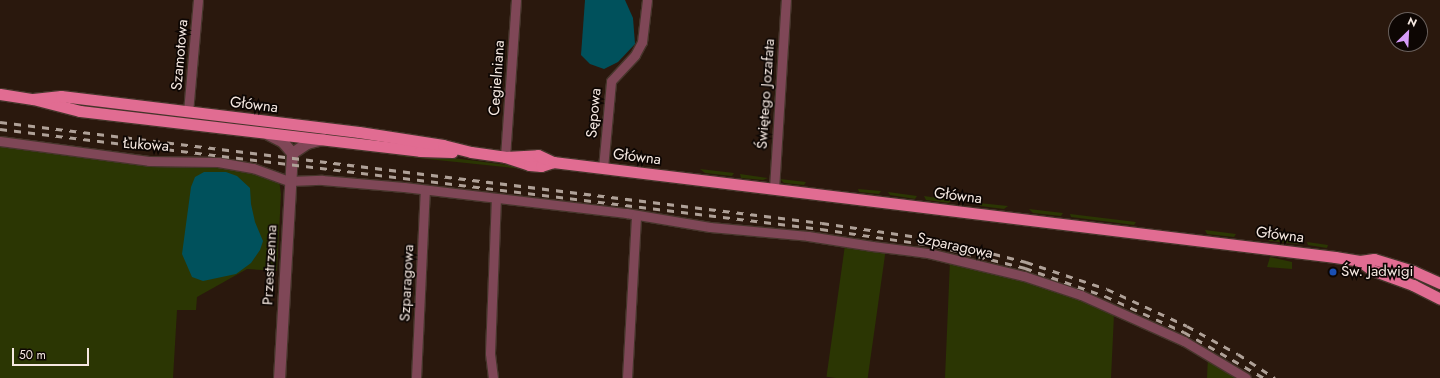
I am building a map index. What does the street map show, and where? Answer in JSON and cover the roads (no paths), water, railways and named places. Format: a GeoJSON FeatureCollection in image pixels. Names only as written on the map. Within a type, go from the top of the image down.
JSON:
{"type":"FeatureCollection","features":[{"type":"Feature","properties":{"kind":"main road","name":"Główna"},"geometry":{"type":"LineString","coordinates":[[0,94],[33,98],[80,111],[420,151],[471,152]]}},
{"type":"Feature","properties":{"kind":"main road","name":"Główna"},"geometry":{"type":"LineString","coordinates":[[33,98],[61,96],[403,138],[471,152],[505,157],[538,155],[553,162],[1360,261],[1374,259],[1413,271],[1440,283]]}},
{"type":"Feature","properties":{"kind":"main road","name":"Główna"},"geometry":{"type":"LineString","coordinates":[[1360,261],[1372,270],[1407,282],[1440,298]]}},
{"type":"Feature","properties":{"kind":"street","name":"Szamotowa"},"geometry":{"type":"LineString","coordinates":[[188,112],[198,0]]}},
{"type":"Feature","properties":{"kind":"street","name":"Cegielniana"},"geometry":{"type":"LineString","coordinates":[[505,157],[516,0]]}},
{"type":"Feature","properties":{"kind":"street","name":"Sępowa"},"geometry":{"type":"LineString","coordinates":[[603,168],[611,81],[635,55],[642,42],[647,0]]}},
{"type":"Feature","properties":{"kind":"street","name":"Świętego Jozafata"},"geometry":{"type":"LineString","coordinates":[[774,189],[786,0]]}},
{"type":"Feature","properties":{"kind":"street"},"geometry":{"type":"LineString","coordinates":[[264,132],[282,141],[288,146],[292,153],[307,143],[323,139]]}},
{"type":"Feature","properties":{"kind":"street","name":"Łukowa"},"geometry":{"type":"LineString","coordinates":[[0,141],[54,150],[149,161],[218,162],[258,169],[289,180]]}},
{"type":"Feature","properties":{"kind":"street","name":"Przestrzenna"},"geometry":{"type":"LineString","coordinates":[[279,378],[289,180],[292,153]]}},
{"type":"Feature","properties":{"kind":"street","name":"Szparagowa"},"geometry":{"type":"LineString","coordinates":[[289,180],[322,180],[424,190],[636,215],[710,227],[808,236],[928,253],[1024,276],[1081,296],[1184,341],[1246,378]]}},
{"type":"Feature","properties":{"kind":"street","name":"Szparagowa"},"geometry":{"type":"LineString","coordinates":[[416,378],[424,190]]}},
{"type":"Feature","properties":{"kind":"street"},"geometry":{"type":"LineString","coordinates":[[493,378],[490,353],[496,199]]}},
{"type":"Feature","properties":{"kind":"street"},"geometry":{"type":"LineString","coordinates":[[627,378],[636,215]]}},
{"type":"Feature","properties":{"kind":"water"},"geometry":{"type":"Polygon","coordinates":[[[585,0],[625,0],[633,18],[635,44],[618,62],[604,69],[590,64],[581,55],[585,0]]]}},
{"type":"Feature","properties":{"kind":"water"},"geometry":{"type":"Polygon","coordinates":[[[204,172],[226,172],[237,176],[250,188],[251,204],[255,222],[263,241],[260,250],[251,263],[236,274],[203,281],[192,277],[182,254],[191,187],[195,177],[204,172]]]}},
{"type":"Feature","properties":{"kind":"railway"},"geometry":{"type":"LineString","coordinates":[[0,122],[822,223],[939,240],[1026,262],[1107,289],[1187,326],[1238,354],[1275,378]]}},
{"type":"Feature","properties":{"kind":"railway"},"geometry":{"type":"LineString","coordinates":[[0,129],[821,229],[937,246],[1025,268],[1105,296],[1184,332],[1264,378]]}},
{"type":"Feature","properties":{"kind":"place","name":"Św. Jadwigi"},"geometry":{"type":"Point","coordinates":[1333,272]}}]}
